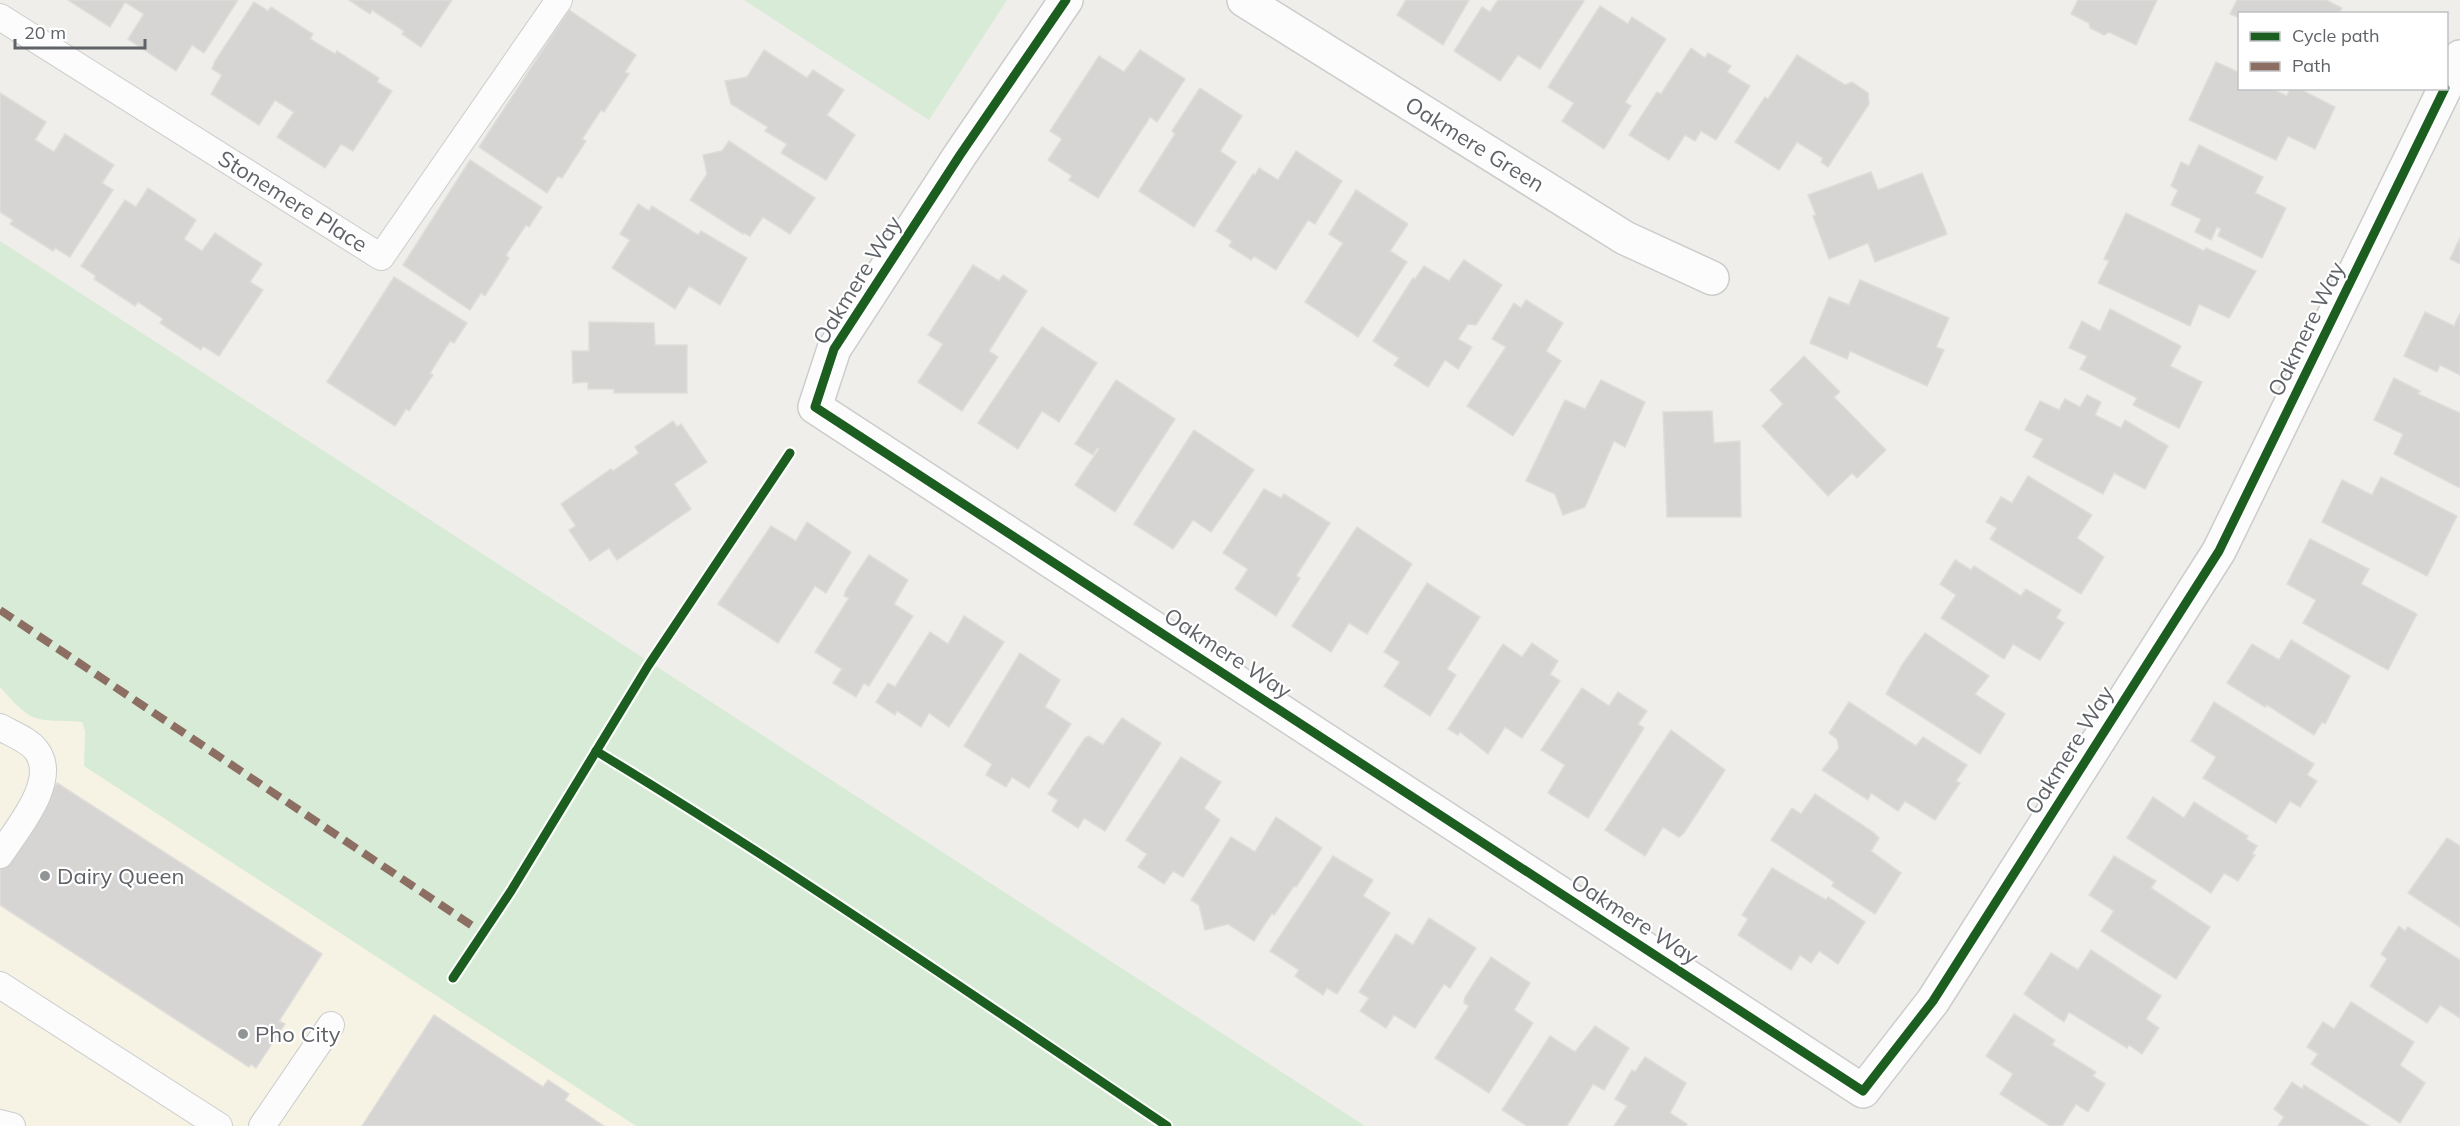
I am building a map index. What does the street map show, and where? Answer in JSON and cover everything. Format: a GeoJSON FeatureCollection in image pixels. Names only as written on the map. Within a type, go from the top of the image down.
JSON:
{"type":"FeatureCollection","features":[{"type":"Feature","properties":{"kind":"street","name":"Oakmere Way"},"geometry":{"type":"LineString","coordinates":[[1066,0],[960,155],[834,349],[815,407],[1863,1091],[1933,1001],[2219,551],[2444,90]]}},
{"type":"Feature","properties":{"kind":"street","name":"Oakmere Green"},"geometry":{"type":"LineString","coordinates":[[1244,0],[1625,238],[1712,278]]}},
{"type":"Feature","properties":{"kind":"street","name":"Oakmere Way"},"geometry":{"type":"LineString","coordinates":[[2448,82],[2460,57]]}},
{"type":"Feature","properties":{"kind":"lane","name":"Stonemere Place"},"geometry":{"type":"LineString","coordinates":[[0,17],[381,257],[559,0]]}},
{"type":"Feature","properties":{"kind":"lane"},"geometry":{"type":"LineString","coordinates":[[0,727],[36,749],[43,770],[39,796],[0,855]]}},
{"type":"Feature","properties":{"kind":"lane"},"geometry":{"type":"LineString","coordinates":[[0,985],[219,1126]]}},
{"type":"Feature","properties":{"kind":"lane"},"geometry":{"type":"LineString","coordinates":[[262,1126],[331,1024]]}},
{"type":"Feature","properties":{"kind":"lane"},"geometry":{"type":"LineString","coordinates":[[0,1123],[12,1126]]}},
{"type":"Feature","properties":{"kind":"shaded area"},"geometry":{"type":"Polygon","coordinates":[[[0,514],[945,1126],[0,1126],[0,514]]]}},
{"type":"Feature","properties":{"kind":"green space"},"geometry":{"type":"Polygon","coordinates":[[[744,0],[1007,0],[929,120],[744,0]]]}},
{"type":"Feature","properties":{"kind":"green space"},"geometry":{"type":"Polygon","coordinates":[[[0,241],[1365,1126],[636,1126],[84,766],[85,731],[82,722],[36,718],[20,708],[0,687],[0,241]]]}},
{"type":"Feature","properties":{"kind":"building"},"geometry":{"type":"Polygon","coordinates":[[[68,0],[238,0],[204,53],[192,45],[176,71],[128,39],[144,14],[125,2],[110,27],[68,0]]]}},
{"type":"Feature","properties":{"kind":"building"},"geometry":{"type":"Polygon","coordinates":[[[349,0],[452,0],[421,47],[402,34],[404,31],[372,10],[370,14],[349,0]]]}},
{"type":"Feature","properties":{"kind":"building"},"geometry":{"type":"Polygon","coordinates":[[[1406,0],[1469,0],[1443,45],[1397,15],[1406,0]]]}},
{"type":"Feature","properties":{"kind":"building"},"geometry":{"type":"Polygon","coordinates":[[[1498,0],[1584,1],[1540,69],[1518,55],[1500,81],[1454,51],[1482,7],[1490,12],[1498,0]]]}},
{"type":"Feature","properties":{"kind":"building"},"geometry":{"type":"Polygon","coordinates":[[[2078,0],[2157,0],[2136,45],[2109,32],[2104,35],[2090,28],[2089,23],[2071,14],[2078,0]]]}},
{"type":"Feature","properties":{"kind":"building"},"geometry":{"type":"Polygon","coordinates":[[[2237,0],[2326,0],[2342,8],[2340,12],[2238,12],[2238,17],[2230,14],[2237,0]]]}},
{"type":"Feature","properties":{"kind":"building"},"geometry":{"type":"Polygon","coordinates":[[[254,2],[268,11],[271,7],[313,34],[310,39],[335,54],[337,51],[379,78],[377,82],[392,91],[353,151],[341,144],[325,168],[277,137],[294,112],[275,100],[259,125],[211,94],[222,75],[212,69],[215,61],[254,2]]]}},
{"type":"Feature","properties":{"kind":"building"},"geometry":{"type":"Polygon","coordinates":[[[1600,6],[1628,24],[1632,17],[1666,39],[1625,102],[1631,106],[1604,149],[1562,121],[1574,103],[1548,87],[1600,6]]]}},
{"type":"Feature","properties":{"kind":"building"},"geometry":{"type":"Polygon","coordinates":[[[569,10],[636,55],[625,72],[629,74],[604,112],[601,110],[582,139],[586,141],[562,178],[558,176],[547,193],[479,147],[569,10]]]}},
{"type":"Feature","properties":{"kind":"building"},"geometry":{"type":"Polygon","coordinates":[[[1691,48],[1705,58],[1708,53],[1731,66],[1727,72],[1750,86],[1716,140],[1701,131],[1695,141],[1685,135],[1669,160],[1629,135],[1657,92],[1661,94],[1691,48]]]}},
{"type":"Feature","properties":{"kind":"building"},"geometry":{"type":"Polygon","coordinates":[[[764,50],[807,78],[813,70],[844,90],[827,115],[855,135],[826,180],[781,153],[787,144],[765,131],[768,127],[731,104],[725,81],[747,77],[764,50]]]}},
{"type":"Feature","properties":{"kind":"building"},"geometry":{"type":"Polygon","coordinates":[[[1140,50],[1185,79],[1157,122],[1150,117],[1098,198],[1069,180],[1072,176],[1048,160],[1062,139],[1050,131],[1099,56],[1124,72],[1140,50]]]}},
{"type":"Feature","properties":{"kind":"building"},"geometry":{"type":"Polygon","coordinates":[[[1797,55],[1845,85],[1852,82],[1868,93],[1869,104],[1828,167],[1821,162],[1823,158],[1797,142],[1779,170],[1735,142],[1765,97],[1768,99],[1797,55]]]}},
{"type":"Feature","properties":{"kind":"building"},"geometry":{"type":"Polygon","coordinates":[[[2216,62],[2238,72],[2238,90],[2274,90],[2287,96],[2289,90],[2302,90],[2335,107],[2315,149],[2288,136],[2276,160],[2189,120],[2216,62]]]}},
{"type":"Feature","properties":{"kind":"building"},"geometry":{"type":"Polygon","coordinates":[[[1200,88],[1242,116],[1220,151],[1236,162],[1194,227],[1139,191],[1175,134],[1172,131],[1200,88]]]}},
{"type":"Feature","properties":{"kind":"building"},"geometry":{"type":"Polygon","coordinates":[[[0,93],[46,122],[35,140],[54,152],[65,134],[114,165],[102,183],[113,190],[70,257],[55,248],[53,251],[10,224],[13,220],[0,212],[0,93]]]}},
{"type":"Feature","properties":{"kind":"building"},"geometry":{"type":"Polygon","coordinates":[[[729,141],[815,198],[790,234],[763,217],[750,236],[743,234],[690,200],[707,174],[703,155],[722,151],[729,141]]]}},
{"type":"Feature","properties":{"kind":"building"},"geometry":{"type":"Polygon","coordinates":[[[2199,145],[2263,177],[2255,193],[2286,208],[2262,258],[2218,236],[2221,229],[2217,227],[2211,240],[2195,232],[2201,219],[2171,205],[2178,190],[2171,186],[2181,162],[2189,166],[2199,145]]]}},
{"type":"Feature","properties":{"kind":"building"},"geometry":{"type":"Polygon","coordinates":[[[1296,151],[1342,181],[1315,224],[1308,220],[1276,270],[1254,256],[1251,260],[1229,246],[1232,241],[1216,231],[1259,168],[1278,180],[1296,151]]]}},
{"type":"Feature","properties":{"kind":"building"},"geometry":{"type":"Polygon","coordinates":[[[470,160],[542,207],[529,227],[526,225],[506,255],[509,258],[485,296],[481,293],[470,310],[403,265],[470,160]]]}},
{"type":"Feature","properties":{"kind":"building"},"geometry":{"type":"Polygon","coordinates":[[[1871,172],[1878,190],[1922,173],[1947,234],[1875,262],[1868,243],[1829,259],[1808,195],[1871,172]]]}},
{"type":"Feature","properties":{"kind":"building"},"geometry":{"type":"Polygon","coordinates":[[[148,188],[196,220],[184,239],[202,251],[215,233],[262,264],[250,282],[263,290],[219,356],[203,346],[201,350],[160,323],[163,319],[138,302],[135,306],[94,279],[96,276],[81,266],[125,200],[136,207],[148,188]]]}},
{"type":"Feature","properties":{"kind":"building"},"geometry":{"type":"Polygon","coordinates":[[[1356,190],[1408,224],[1390,251],[1407,262],[1358,337],[1305,302],[1343,243],[1329,234],[1356,190]]]}},
{"type":"Feature","properties":{"kind":"building"},"geometry":{"type":"Polygon","coordinates":[[[638,204],[649,211],[652,206],[698,235],[701,231],[747,258],[720,305],[689,286],[675,309],[612,268],[630,240],[620,234],[638,204]]]}},
{"type":"Feature","properties":{"kind":"building"},"geometry":{"type":"Polygon","coordinates":[[[2126,213],[2204,251],[2206,248],[2256,271],[2229,318],[2199,304],[2190,326],[2098,283],[2109,261],[2104,259],[2126,213]]]}},
{"type":"Feature","properties":{"kind":"building"},"geometry":{"type":"Polygon","coordinates":[[[2460,238],[2460,264],[2450,259],[2460,238]]]}},
{"type":"Feature","properties":{"kind":"building"},"geometry":{"type":"Polygon","coordinates":[[[1464,260],[1502,285],[1476,325],[1468,324],[1458,339],[1472,347],[1458,369],[1445,360],[1428,387],[1394,365],[1399,358],[1373,341],[1413,278],[1415,279],[1424,266],[1449,281],[1464,260]]]}},
{"type":"Feature","properties":{"kind":"building"},"geometry":{"type":"Polygon","coordinates":[[[973,265],[999,281],[1003,275],[1027,291],[989,351],[998,357],[962,411],[918,382],[943,344],[928,335],[973,265]]]}},
{"type":"Feature","properties":{"kind":"building"},"geometry":{"type":"Polygon","coordinates":[[[394,277],[467,323],[454,343],[450,341],[430,373],[433,375],[409,411],[406,409],[395,426],[327,382],[394,277]]]}},
{"type":"Feature","properties":{"kind":"building"},"geometry":{"type":"Polygon","coordinates":[[[1860,280],[1949,318],[1936,347],[1944,350],[1927,386],[1850,351],[1847,359],[1810,343],[1829,297],[1849,305],[1860,280]]]}},
{"type":"Feature","properties":{"kind":"building"},"geometry":{"type":"Polygon","coordinates":[[[1526,300],[1563,323],[1546,351],[1561,361],[1513,436],[1467,406],[1506,347],[1492,339],[1514,303],[1521,308],[1526,300]]]}},
{"type":"Feature","properties":{"kind":"building"},"geometry":{"type":"Polygon","coordinates":[[[2110,309],[2181,346],[2170,366],[2202,382],[2179,428],[2133,405],[2137,398],[2080,369],[2087,356],[2069,348],[2082,321],[2100,331],[2110,309]]]}},
{"type":"Feature","properties":{"kind":"building"},"geometry":{"type":"Polygon","coordinates":[[[2425,312],[2454,326],[2460,313],[2460,375],[2440,365],[2437,372],[2404,356],[2425,312]]]}},
{"type":"Feature","properties":{"kind":"building"},"geometry":{"type":"Polygon","coordinates":[[[589,322],[654,323],[655,345],[687,345],[687,393],[614,393],[614,389],[588,389],[588,382],[573,383],[572,351],[589,351],[589,322]]]}},
{"type":"Feature","properties":{"kind":"building"},"geometry":{"type":"Polygon","coordinates":[[[1042,327],[1097,363],[1059,422],[1042,411],[1018,449],[978,423],[1042,327]]]}},
{"type":"Feature","properties":{"kind":"building"},"geometry":{"type":"Polygon","coordinates":[[[1804,356],[1840,392],[1834,397],[1886,450],[1857,478],[1852,473],[1828,496],[1762,426],[1783,404],[1770,390],[1804,356]]]}},
{"type":"Feature","properties":{"kind":"building"},"geometry":{"type":"Polygon","coordinates":[[[2394,378],[2420,391],[2418,394],[2460,413],[2460,488],[2394,454],[2403,434],[2374,420],[2394,378]]]}},
{"type":"Feature","properties":{"kind":"building"},"geometry":{"type":"Polygon","coordinates":[[[1116,380],[1175,419],[1115,512],[1075,485],[1099,449],[1097,448],[1093,455],[1075,444],[1116,380]]]}},
{"type":"Feature","properties":{"kind":"building"},"geometry":{"type":"Polygon","coordinates":[[[1601,380],[1645,402],[1625,447],[1614,441],[1585,507],[1563,515],[1555,494],[1526,481],[1565,400],[1585,409],[1601,380]]]}},
{"type":"Feature","properties":{"kind":"building"},"geometry":{"type":"Polygon","coordinates":[[[2087,395],[2101,402],[2095,415],[2121,428],[2125,420],[2168,446],[2145,489],[2114,473],[2103,494],[2033,457],[2043,439],[2025,430],[2040,401],[2059,410],[2065,399],[2080,407],[2087,395]]]}},
{"type":"Feature","properties":{"kind":"building"},"geometry":{"type":"Polygon","coordinates":[[[1712,411],[1714,443],[1740,441],[1741,517],[1667,517],[1663,412],[1712,411]]]}},
{"type":"Feature","properties":{"kind":"building"},"geometry":{"type":"Polygon","coordinates":[[[673,421],[677,427],[681,424],[707,462],[674,484],[691,509],[617,560],[609,548],[590,561],[569,530],[576,526],[561,504],[611,469],[613,471],[639,453],[635,447],[673,421]]]}},
{"type":"Feature","properties":{"kind":"building"},"geometry":{"type":"Polygon","coordinates":[[[1194,430],[1254,470],[1211,532],[1193,520],[1173,549],[1134,524],[1194,430]]]}},
{"type":"Feature","properties":{"kind":"building"},"geometry":{"type":"Polygon","coordinates":[[[2028,476],[2092,515],[2077,538],[2104,557],[2081,594],[1990,539],[1997,528],[1986,522],[2001,497],[2012,503],[2028,476]]]}},
{"type":"Feature","properties":{"kind":"building"},"geometry":{"type":"Polygon","coordinates":[[[2381,477],[2457,516],[2427,576],[2322,522],[2342,480],[2372,495],[2381,477]]]}},
{"type":"Feature","properties":{"kind":"building"},"geometry":{"type":"Polygon","coordinates":[[[1264,489],[1281,498],[1284,494],[1330,523],[1296,576],[1300,578],[1276,616],[1235,589],[1248,569],[1223,553],[1264,489]]]}},
{"type":"Feature","properties":{"kind":"building"},"geometry":{"type":"Polygon","coordinates":[[[807,522],[851,552],[826,593],[815,586],[778,643],[718,604],[771,526],[796,541],[807,522]]]}},
{"type":"Feature","properties":{"kind":"building"},"geometry":{"type":"Polygon","coordinates":[[[1357,527],[1412,564],[1367,634],[1349,623],[1331,652],[1292,626],[1357,527]]]}},
{"type":"Feature","properties":{"kind":"building"},"geometry":{"type":"Polygon","coordinates":[[[2310,539],[2369,569],[2361,584],[2417,614],[2388,670],[2303,623],[2316,600],[2287,584],[2310,539]]]}},
{"type":"Feature","properties":{"kind":"building"},"geometry":{"type":"Polygon","coordinates":[[[869,555],[908,580],[894,604],[913,616],[869,686],[864,683],[856,697],[833,683],[842,669],[815,652],[849,598],[844,596],[846,590],[869,555]]]}},
{"type":"Feature","properties":{"kind":"building"},"geometry":{"type":"Polygon","coordinates":[[[1955,560],[1971,570],[1974,566],[2021,596],[2026,589],[2061,610],[2056,618],[2064,623],[2040,660],[2013,644],[2004,659],[1941,618],[1956,595],[1940,584],[1955,560]]]}},
{"type":"Feature","properties":{"kind":"building"},"geometry":{"type":"Polygon","coordinates":[[[1427,583],[1480,617],[1447,669],[1456,675],[1430,716],[1384,686],[1400,662],[1384,652],[1427,583]]]}},
{"type":"Feature","properties":{"kind":"building"},"geometry":{"type":"Polygon","coordinates":[[[964,616],[1004,642],[949,727],[929,713],[921,727],[897,711],[895,715],[876,702],[888,683],[895,687],[930,632],[948,644],[964,616]]]}},
{"type":"Feature","properties":{"kind":"building"},"geometry":{"type":"Polygon","coordinates":[[[1925,633],[1989,676],[1975,694],[2005,714],[1980,754],[1886,694],[1902,665],[1925,633]]]}},
{"type":"Feature","properties":{"kind":"building"},"geometry":{"type":"Polygon","coordinates":[[[2291,640],[2350,676],[2325,724],[2322,722],[2314,735],[2227,683],[2252,644],[2279,660],[2291,640]]]}},
{"type":"Feature","properties":{"kind":"building"},"geometry":{"type":"Polygon","coordinates":[[[1532,643],[1558,661],[1550,674],[1560,681],[1522,738],[1505,727],[1488,754],[1460,732],[1458,735],[1448,729],[1503,644],[1522,657],[1532,643]]]}},
{"type":"Feature","properties":{"kind":"building"},"geometry":{"type":"Polygon","coordinates":[[[1020,653],[1060,680],[1045,707],[1071,724],[1029,788],[1012,777],[1006,787],[986,775],[992,764],[964,746],[1020,653]]]}},
{"type":"Feature","properties":{"kind":"building"},"geometry":{"type":"Polygon","coordinates":[[[1582,688],[1609,706],[1618,692],[1647,711],[1638,724],[1644,728],[1588,818],[1548,793],[1565,765],[1541,750],[1582,688]]]}},
{"type":"Feature","properties":{"kind":"building"},"geometry":{"type":"Polygon","coordinates":[[[1849,702],[1916,746],[1923,737],[1967,765],[1956,781],[1960,783],[1935,820],[1905,801],[1898,811],[1871,793],[1868,800],[1822,770],[1839,748],[1837,739],[1829,733],[1849,702]]]}},
{"type":"Feature","properties":{"kind":"building"},"geometry":{"type":"Polygon","coordinates":[[[2214,702],[2314,764],[2307,775],[2317,781],[2300,807],[2290,801],[2276,823],[2203,778],[2216,757],[2191,741],[2214,702]]]}},
{"type":"Feature","properties":{"kind":"building"},"geometry":{"type":"Polygon","coordinates":[[[1122,718],[1161,743],[1105,831],[1084,818],[1078,828],[1052,811],[1058,800],[1048,794],[1085,738],[1089,736],[1103,745],[1122,718]]]}},
{"type":"Feature","properties":{"kind":"building"},"geometry":{"type":"Polygon","coordinates":[[[1671,730],[1725,770],[1684,833],[1679,837],[1663,827],[1645,856],[1605,830],[1671,730]]]}},
{"type":"Feature","properties":{"kind":"building"},"geometry":{"type":"Polygon","coordinates":[[[1181,757],[1221,782],[1204,808],[1220,820],[1183,877],[1173,871],[1164,884],[1138,867],[1147,854],[1126,840],[1181,757]]]}},
{"type":"Feature","properties":{"kind":"building"},"geometry":{"type":"Polygon","coordinates":[[[57,783],[322,954],[279,1021],[285,1024],[256,1068],[251,1064],[249,1067],[0,905],[0,858],[33,820],[57,783]]]}},
{"type":"Feature","properties":{"kind":"building"},"geometry":{"type":"Polygon","coordinates":[[[1815,794],[1873,832],[1879,838],[1871,851],[1901,873],[1875,914],[1832,886],[1834,882],[1771,840],[1792,808],[1801,814],[1815,794]]]}},
{"type":"Feature","properties":{"kind":"building"},"geometry":{"type":"Polygon","coordinates":[[[2153,797],[2184,818],[2194,802],[2248,836],[2246,839],[2257,846],[2252,854],[2255,855],[2238,881],[2224,873],[2211,893],[2127,838],[2153,797]]]}},
{"type":"Feature","properties":{"kind":"building"},"geometry":{"type":"Polygon","coordinates":[[[1276,817],[1322,848],[1296,887],[1294,886],[1274,915],[1272,913],[1254,941],[1228,924],[1205,930],[1199,905],[1191,900],[1231,837],[1255,852],[1276,817]]]}},
{"type":"Feature","properties":{"kind":"building"},"geometry":{"type":"Polygon","coordinates":[[[2447,838],[2460,846],[2460,927],[2408,893],[2447,838]]]}},
{"type":"Feature","properties":{"kind":"building"},"geometry":{"type":"Polygon","coordinates":[[[1333,856],[1373,880],[1363,896],[1390,913],[1337,994],[1327,988],[1323,995],[1295,976],[1299,970],[1270,951],[1333,856]]]}},
{"type":"Feature","properties":{"kind":"building"},"geometry":{"type":"Polygon","coordinates":[[[2114,856],[2156,881],[2151,888],[2210,927],[2176,979],[2101,931],[2114,911],[2089,895],[2114,856]]]}},
{"type":"Feature","properties":{"kind":"building"},"geometry":{"type":"Polygon","coordinates":[[[1772,868],[1826,900],[1828,897],[1865,922],[1838,964],[1819,951],[1811,963],[1800,955],[1791,970],[1738,935],[1748,919],[1742,915],[1772,868]]]}},
{"type":"Feature","properties":{"kind":"building"},"geometry":{"type":"Polygon","coordinates":[[[1429,918],[1476,948],[1450,988],[1444,984],[1415,1028],[1394,1015],[1386,1028],[1360,1011],[1369,998],[1359,992],[1396,934],[1413,945],[1429,918]]]}},
{"type":"Feature","properties":{"kind":"building"},"geometry":{"type":"Polygon","coordinates":[[[2399,926],[2405,931],[2408,927],[2460,960],[2460,1018],[2440,1005],[2427,1023],[2370,986],[2387,959],[2381,954],[2399,926]]]}},
{"type":"Feature","properties":{"kind":"building"},"geometry":{"type":"Polygon","coordinates":[[[2091,950],[2161,996],[2146,1019],[2159,1028],[2142,1054],[2129,1045],[2127,1048],[2069,1012],[2064,1022],[2024,994],[2051,953],[2078,970],[2091,950]]]}},
{"type":"Feature","properties":{"kind":"building"},"geometry":{"type":"Polygon","coordinates":[[[1491,957],[1530,983],[1514,1010],[1533,1023],[1489,1093],[1435,1058],[1469,1006],[1464,1003],[1465,997],[1491,957]]]}},
{"type":"Feature","properties":{"kind":"building"},"geometry":{"type":"Polygon","coordinates":[[[2351,1002],[2414,1042],[2400,1065],[2425,1083],[2400,1123],[2311,1064],[2318,1054],[2307,1047],[2323,1022],[2334,1029],[2351,1002]]]}},
{"type":"Feature","properties":{"kind":"building"},"geometry":{"type":"Polygon","coordinates":[[[2014,1014],[2055,1040],[2052,1045],[2096,1072],[2093,1076],[2105,1084],[2088,1112],[2076,1104],[2062,1126],[2050,1126],[2000,1094],[2013,1074],[1986,1056],[2014,1014]]]}},
{"type":"Feature","properties":{"kind":"building"},"geometry":{"type":"Polygon","coordinates":[[[434,1015],[543,1087],[548,1080],[569,1094],[565,1100],[604,1126],[362,1126],[434,1015]]]}},
{"type":"Feature","properties":{"kind":"building"},"geometry":{"type":"Polygon","coordinates":[[[1595,1026],[1629,1048],[1604,1090],[1593,1084],[1567,1126],[1527,1126],[1502,1110],[1550,1036],[1575,1052],[1595,1026]]]}},
{"type":"Feature","properties":{"kind":"building"},"geometry":{"type":"Polygon","coordinates":[[[1645,1057],[1686,1083],[1670,1113],[1687,1124],[1686,1126],[1614,1126],[1627,1106],[1615,1099],[1632,1070],[1635,1072],[1645,1057]]]}},
{"type":"Feature","properties":{"kind":"building"},"geometry":{"type":"Polygon","coordinates":[[[2292,1082],[2302,1089],[2304,1085],[2369,1126],[2278,1126],[2284,1117],[2274,1109],[2292,1082]]]}},
{"type":"Feature","properties":{"kind":"marked path"},"geometry":{"type":"LineString","coordinates":[[0,610],[483,933]]}},
{"type":"Feature","properties":{"kind":"cycle path"},"geometry":{"type":"LineString","coordinates":[[1066,0],[960,155],[834,349],[815,407],[1863,1091],[1933,1001],[2219,551],[2444,90]]}},
{"type":"Feature","properties":{"kind":"cycle path"},"geometry":{"type":"LineString","coordinates":[[453,978],[511,891],[648,666],[790,453]]}},
{"type":"Feature","properties":{"kind":"cycle path"},"geometry":{"type":"LineString","coordinates":[[596,751],[813,888],[1167,1126]]}},
{"type":"Feature","properties":{"kind":"place","name":"Dairy Queen"},"geometry":{"type":"Point","coordinates":[45,876]}},
{"type":"Feature","properties":{"kind":"place","name":"Pho City"},"geometry":{"type":"Point","coordinates":[243,1034]}}]}
